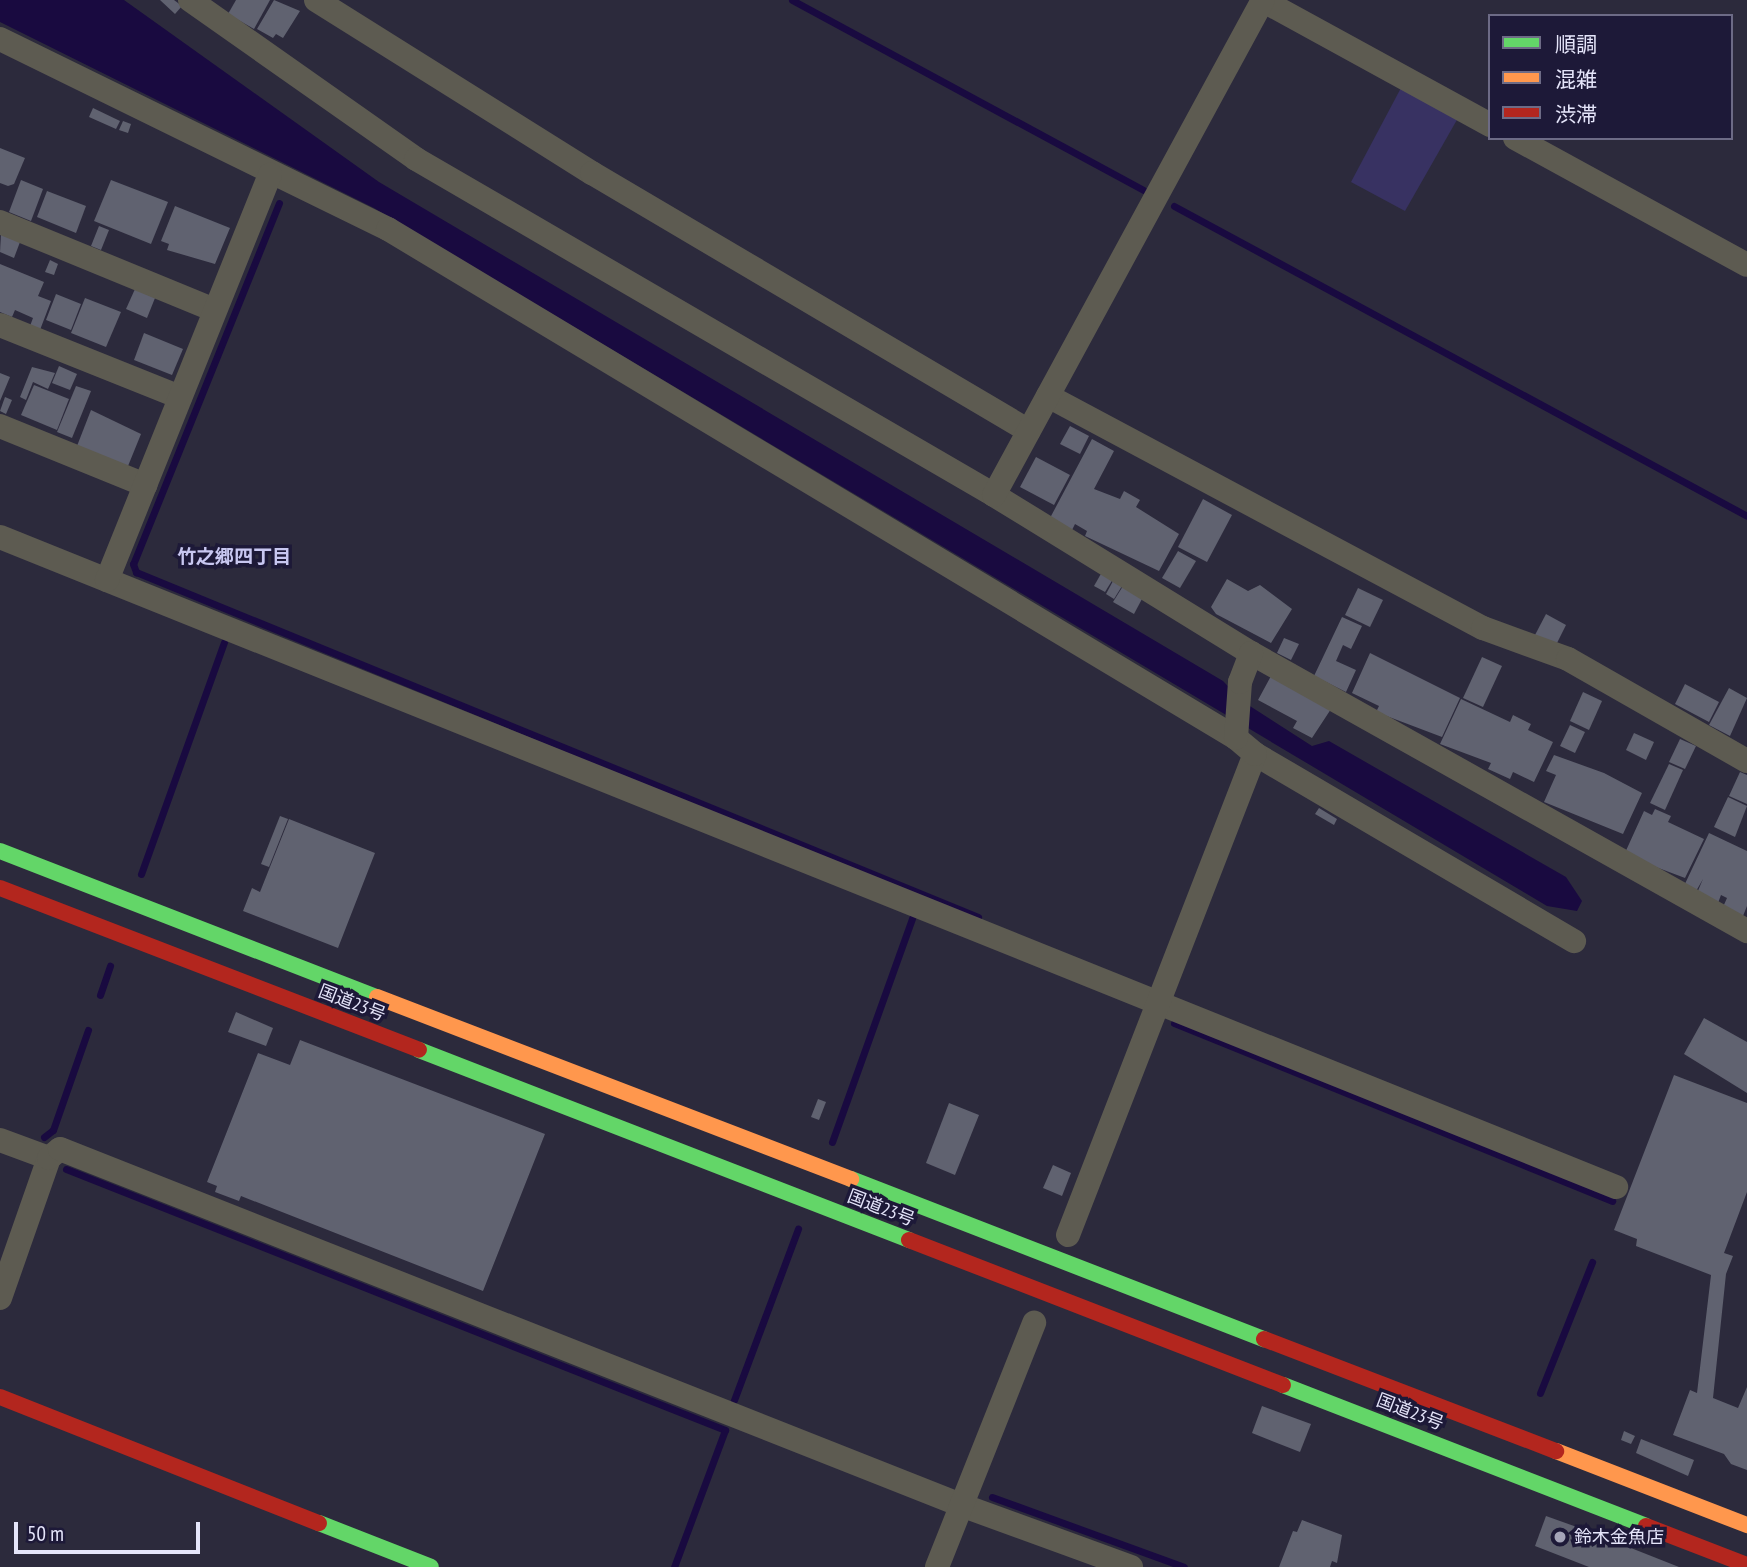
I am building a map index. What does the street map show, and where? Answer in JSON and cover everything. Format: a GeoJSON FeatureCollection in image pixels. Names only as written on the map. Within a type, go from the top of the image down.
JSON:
{"type":"FeatureCollection","features":[{"type":"Feature","properties":{"kind":"main road","name":"国道23号"},"geometry":{"type":"LineString","coordinates":[[0,851],[1747,1525]]}},
{"type":"Feature","properties":{"kind":"main road","name":"国道23号"},"geometry":{"type":"LineString","coordinates":[[0,888],[1747,1565]]}},
{"type":"Feature","properties":{"kind":"main road"},"geometry":{"type":"LineString","coordinates":[[0,1397],[431,1567]]}},
{"type":"Feature","properties":{"kind":"street"},"geometry":{"type":"LineString","coordinates":[[190,0],[415,159],[994,495],[1251,653],[1747,931]]}},
{"type":"Feature","properties":{"kind":"street"},"geometry":{"type":"LineString","coordinates":[[316,0],[592,173],[1029,431]]}},
{"type":"Feature","properties":{"kind":"street"},"geometry":{"type":"LineString","coordinates":[[994,495],[1263,0],[1488,124]]}},
{"type":"Feature","properties":{"kind":"street"},"geometry":{"type":"LineString","coordinates":[[0,39],[270,174],[388,229],[1243,739],[1574,941]]}},
{"type":"Feature","properties":{"kind":"street"},"geometry":{"type":"LineString","coordinates":[[1519,140],[1747,265]]}},
{"type":"Feature","properties":{"kind":"street"},"geometry":{"type":"LineString","coordinates":[[107,580],[270,174]]}},
{"type":"Feature","properties":{"kind":"street"},"geometry":{"type":"LineString","coordinates":[[0,222],[215,310]]}},
{"type":"Feature","properties":{"kind":"street"},"geometry":{"type":"LineString","coordinates":[[0,325],[180,397]]}},
{"type":"Feature","properties":{"kind":"street"},"geometry":{"type":"LineString","coordinates":[[1048,396],[1483,628],[1568,659],[1747,761]]}},
{"type":"Feature","properties":{"kind":"street"},"geometry":{"type":"LineString","coordinates":[[0,426],[145,485]]}},
{"type":"Feature","properties":{"kind":"street"},"geometry":{"type":"LineString","coordinates":[[0,537],[1616,1187]]}},
{"type":"Feature","properties":{"kind":"street"},"geometry":{"type":"LineString","coordinates":[[1068,1235],[1160,1002],[1243,739],[1240,682],[1251,653]]}},
{"type":"Feature","properties":{"kind":"street"},"geometry":{"type":"LineString","coordinates":[[0,1140],[49,1158]]}},
{"type":"Feature","properties":{"kind":"street"},"geometry":{"type":"LineString","coordinates":[[0,1298],[49,1158],[60,1149],[961,1504],[1131,1567]]}},
{"type":"Feature","properties":{"kind":"street"},"geometry":{"type":"LineString","coordinates":[[937,1567],[1034,1323]]}},
{"type":"Feature","properties":{"kind":"shaded area"},"geometry":{"type":"Polygon","coordinates":[[[0,0],[124,0],[379,182],[1223,681],[1242,701],[1312,746],[1329,741],[1566,877],[1582,901],[1577,911],[1547,906],[374,208],[0,22],[0,0]]]}},
{"type":"Feature","properties":{"kind":"shaded area"},"geometry":{"type":"Polygon","coordinates":[[[1402,86],[1458,118],[1405,211],[1351,182],[1402,86]]]}},
{"type":"Feature","properties":{"kind":"building"},"geometry":{"type":"Polygon","coordinates":[[[160,0],[174,0],[182,6],[175,14],[160,0]]]}},
{"type":"Feature","properties":{"kind":"building"},"geometry":{"type":"Polygon","coordinates":[[[236,0],[270,0],[254,29],[228,14],[236,0]]]}},
{"type":"Feature","properties":{"kind":"building"},"geometry":{"type":"Polygon","coordinates":[[[274,0],[300,11],[283,38],[276,34],[273,38],[257,29],[274,0]]]}},
{"type":"Feature","properties":{"kind":"building"},"geometry":{"type":"Polygon","coordinates":[[[93,108],[120,121],[116,129],[89,117],[93,108]]]}},
{"type":"Feature","properties":{"kind":"building"},"geometry":{"type":"Polygon","coordinates":[[[123,121],[131,124],[128,133],[119,130],[123,121]]]}},
{"type":"Feature","properties":{"kind":"building"},"geometry":{"type":"Polygon","coordinates":[[[0,148],[25,158],[14,184],[8,186],[0,183],[0,148]]]}},
{"type":"Feature","properties":{"kind":"building"},"geometry":{"type":"Polygon","coordinates":[[[21,180],[43,189],[31,221],[9,212],[21,180]]]}},
{"type":"Feature","properties":{"kind":"building"},"geometry":{"type":"Polygon","coordinates":[[[111,180],[168,202],[151,244],[94,221],[111,180]]]}},
{"type":"Feature","properties":{"kind":"building"},"geometry":{"type":"Polygon","coordinates":[[[47,191],[86,206],[76,233],[37,217],[47,191]]]}},
{"type":"Feature","properties":{"kind":"building"},"geometry":{"type":"Polygon","coordinates":[[[175,206],[230,228],[215,264],[167,250],[169,244],[161,241],[175,206]]]}},
{"type":"Feature","properties":{"kind":"building"},"geometry":{"type":"Polygon","coordinates":[[[99,226],[109,230],[101,250],[91,246],[99,226]]]}},
{"type":"Feature","properties":{"kind":"building"},"geometry":{"type":"Polygon","coordinates":[[[1,234],[20,242],[14,258],[0,252],[1,234]]]}},
{"type":"Feature","properties":{"kind":"building"},"geometry":{"type":"Polygon","coordinates":[[[50,260],[58,264],[54,275],[45,272],[50,260]]]}},
{"type":"Feature","properties":{"kind":"building"},"geometry":{"type":"Polygon","coordinates":[[[0,264],[44,282],[38,296],[51,301],[40,330],[30,326],[33,318],[15,310],[12,317],[0,312],[0,264]]]}},
{"type":"Feature","properties":{"kind":"building"},"geometry":{"type":"Polygon","coordinates":[[[135,289],[155,298],[147,318],[126,309],[135,289]]]}},
{"type":"Feature","properties":{"kind":"building"},"geometry":{"type":"Polygon","coordinates":[[[56,294],[81,304],[71,330],[46,320],[56,294]]]}},
{"type":"Feature","properties":{"kind":"building"},"geometry":{"type":"Polygon","coordinates":[[[85,298],[121,312],[106,347],[71,333],[85,298]]]}},
{"type":"Feature","properties":{"kind":"building"},"geometry":{"type":"Polygon","coordinates":[[[144,333],[183,349],[172,375],[134,360],[144,333]]]}},
{"type":"Feature","properties":{"kind":"building"},"geometry":{"type":"Polygon","coordinates":[[[59,366],[77,374],[70,390],[52,383],[59,366]]]}},
{"type":"Feature","properties":{"kind":"building"},"geometry":{"type":"Polygon","coordinates":[[[32,367],[55,373],[48,389],[33,382],[26,400],[20,397],[32,367]]]}},
{"type":"Feature","properties":{"kind":"building"},"geometry":{"type":"Polygon","coordinates":[[[0,373],[10,377],[0,401],[0,373]]]}},
{"type":"Feature","properties":{"kind":"building"},"geometry":{"type":"Polygon","coordinates":[[[34,385],[69,399],[57,430],[21,415],[34,385]]]}},
{"type":"Feature","properties":{"kind":"building"},"geometry":{"type":"Polygon","coordinates":[[[76,386],[91,391],[72,438],[57,432],[76,386]]]}},
{"type":"Feature","properties":{"kind":"building"},"geometry":{"type":"Polygon","coordinates":[[[5,397],[12,400],[6,414],[0,411],[5,397]]]}},
{"type":"Feature","properties":{"kind":"building"},"geometry":{"type":"Polygon","coordinates":[[[91,410],[141,434],[128,466],[77,446],[91,410]]]}},
{"type":"Feature","properties":{"kind":"building"},"geometry":{"type":"Polygon","coordinates":[[[1070,426],[1089,436],[1080,454],[1060,444],[1070,426]]]}},
{"type":"Feature","properties":{"kind":"building"},"geometry":{"type":"Polygon","coordinates":[[[1092,439],[1114,451],[1094,489],[1120,499],[1124,491],[1140,500],[1136,507],[1179,534],[1159,571],[1085,536],[1087,531],[1075,524],[1072,530],[1050,518],[1092,439]]]}},
{"type":"Feature","properties":{"kind":"building"},"geometry":{"type":"Polygon","coordinates":[[[1036,457],[1070,475],[1054,505],[1020,487],[1036,457]]]}},
{"type":"Feature","properties":{"kind":"building"},"geometry":{"type":"Polygon","coordinates":[[[1203,499],[1232,515],[1207,562],[1178,547],[1203,499]]]}},
{"type":"Feature","properties":{"kind":"building"},"geometry":{"type":"Polygon","coordinates":[[[1178,551],[1196,561],[1180,588],[1162,578],[1178,551]]]}},
{"type":"Feature","properties":{"kind":"building"},"geometry":{"type":"Polygon","coordinates":[[[1102,572],[1113,579],[1105,592],[1094,586],[1102,572]]]}},
{"type":"Feature","properties":{"kind":"building"},"geometry":{"type":"Polygon","coordinates":[[[1227,579],[1248,591],[1260,585],[1292,609],[1271,643],[1216,614],[1211,607],[1227,579]]]}},
{"type":"Feature","properties":{"kind":"building"},"geometry":{"type":"Polygon","coordinates":[[[1113,581],[1122,586],[1114,599],[1106,594],[1113,581]]]}},
{"type":"Feature","properties":{"kind":"building"},"geometry":{"type":"Polygon","coordinates":[[[1123,586],[1143,597],[1134,614],[1113,602],[1123,586]]]}},
{"type":"Feature","properties":{"kind":"building"},"geometry":{"type":"Polygon","coordinates":[[[1358,588],[1383,600],[1370,627],[1345,615],[1358,588]]]}},
{"type":"Feature","properties":{"kind":"building"},"geometry":{"type":"Polygon","coordinates":[[[1546,614],[1566,625],[1556,645],[1535,635],[1546,614]]]}},
{"type":"Feature","properties":{"kind":"building"},"geometry":{"type":"Polygon","coordinates":[[[1342,617],[1362,626],[1351,649],[1343,645],[1336,661],[1356,670],[1346,692],[1314,676],[1342,617]]]}},
{"type":"Feature","properties":{"kind":"building"},"geometry":{"type":"Polygon","coordinates":[[[1284,638],[1299,644],[1291,660],[1277,653],[1284,638]]]}},
{"type":"Feature","properties":{"kind":"building"},"geometry":{"type":"Polygon","coordinates":[[[1370,653],[1460,698],[1442,737],[1376,712],[1379,706],[1352,693],[1370,653]]]}},
{"type":"Feature","properties":{"kind":"building"},"geometry":{"type":"Polygon","coordinates":[[[1482,657],[1502,666],[1483,707],[1463,698],[1482,657]]]}},
{"type":"Feature","properties":{"kind":"building"},"geometry":{"type":"Polygon","coordinates":[[[1271,676],[1331,709],[1312,738],[1293,728],[1297,721],[1258,700],[1271,676]]]}},
{"type":"Feature","properties":{"kind":"building"},"geometry":{"type":"Polygon","coordinates":[[[1685,684],[1719,702],[1709,722],[1675,704],[1685,684]]]}},
{"type":"Feature","properties":{"kind":"building"},"geometry":{"type":"Polygon","coordinates":[[[1729,688],[1747,698],[1730,736],[1709,725],[1729,688]]]}},
{"type":"Feature","properties":{"kind":"building"},"geometry":{"type":"Polygon","coordinates":[[[1583,692],[1602,701],[1589,730],[1570,721],[1583,692]]]}},
{"type":"Feature","properties":{"kind":"building"},"geometry":{"type":"Polygon","coordinates":[[[1461,699],[1510,722],[1513,715],[1531,724],[1528,730],[1553,742],[1534,782],[1513,772],[1510,779],[1488,769],[1491,763],[1440,744],[1461,699]]]}},
{"type":"Feature","properties":{"kind":"building"},"geometry":{"type":"Polygon","coordinates":[[[1570,725],[1585,732],[1575,753],[1560,746],[1570,725]]]}},
{"type":"Feature","properties":{"kind":"building"},"geometry":{"type":"Polygon","coordinates":[[[1634,733],[1654,742],[1646,760],[1626,750],[1634,733]]]}},
{"type":"Feature","properties":{"kind":"building"},"geometry":{"type":"Polygon","coordinates":[[[1680,739],[1696,746],[1685,769],[1669,762],[1680,739]]]}},
{"type":"Feature","properties":{"kind":"building"},"geometry":{"type":"Polygon","coordinates":[[[1554,755],[1604,773],[1642,793],[1623,834],[1544,802],[1556,775],[1546,771],[1554,755]]]}},
{"type":"Feature","properties":{"kind":"building"},"geometry":{"type":"Polygon","coordinates":[[[1669,764],[1683,770],[1665,810],[1650,803],[1669,764]]]}},
{"type":"Feature","properties":{"kind":"building"},"geometry":{"type":"Polygon","coordinates":[[[1740,772],[1747,775],[1747,804],[1729,796],[1740,772]]]}},
{"type":"Feature","properties":{"kind":"building"},"geometry":{"type":"Polygon","coordinates":[[[1728,797],[1747,806],[1735,837],[1714,827],[1728,797]]]}},
{"type":"Feature","properties":{"kind":"building"},"geometry":{"type":"Polygon","coordinates":[[[1319,808],[1337,819],[1334,825],[1315,814],[1319,808]]]}},
{"type":"Feature","properties":{"kind":"building"},"geometry":{"type":"Polygon","coordinates":[[[1655,809],[1671,816],[1668,822],[1704,839],[1685,878],[1624,855],[1644,811],[1652,815],[1655,809]]]}},
{"type":"Feature","properties":{"kind":"building"},"geometry":{"type":"Polygon","coordinates":[[[280,816],[288,819],[269,867],[261,864],[280,816]]]}},
{"type":"Feature","properties":{"kind":"building"},"geometry":{"type":"Polygon","coordinates":[[[289,819],[375,853],[338,948],[243,911],[252,888],[260,892],[289,819]]]}},
{"type":"Feature","properties":{"kind":"building"},"geometry":{"type":"Polygon","coordinates":[[[1709,833],[1747,851],[1747,906],[1743,916],[1723,907],[1727,898],[1721,895],[1718,903],[1697,893],[1703,879],[1695,893],[1683,888],[1709,833]]]}},
{"type":"Feature","properties":{"kind":"building"},"geometry":{"type":"Polygon","coordinates":[[[236,1012],[273,1028],[266,1046],[228,1032],[236,1012]]]}},
{"type":"Feature","properties":{"kind":"building"},"geometry":{"type":"Polygon","coordinates":[[[1704,1018],[1747,1042],[1747,1093],[1684,1054],[1704,1018]]]}},
{"type":"Feature","properties":{"kind":"building"},"geometry":{"type":"Polygon","coordinates":[[[300,1040],[545,1134],[483,1291],[241,1196],[239,1201],[215,1192],[217,1186],[207,1182],[258,1053],[290,1065],[300,1040]]]}},
{"type":"Feature","properties":{"kind":"building"},"geometry":{"type":"Polygon","coordinates":[[[1674,1075],[1747,1103],[1747,1192],[1724,1253],[1733,1256],[1726,1274],[1713,1398],[1738,1408],[1747,1387],[1747,1470],[1731,1464],[1724,1454],[1673,1435],[1690,1390],[1697,1393],[1711,1275],[1636,1246],[1637,1239],[1614,1230],[1674,1075]]]}},
{"type":"Feature","properties":{"kind":"building"},"geometry":{"type":"Polygon","coordinates":[[[818,1099],[826,1102],[819,1120],[811,1117],[818,1099]]]}},
{"type":"Feature","properties":{"kind":"building"},"geometry":{"type":"Polygon","coordinates":[[[949,1103],[979,1115],[955,1175],[926,1163],[949,1103]]]}},
{"type":"Feature","properties":{"kind":"building"},"geometry":{"type":"Polygon","coordinates":[[[1053,1165],[1071,1173],[1062,1196],[1043,1188],[1053,1165]]]}},
{"type":"Feature","properties":{"kind":"building"},"geometry":{"type":"Polygon","coordinates":[[[1262,1406],[1311,1424],[1300,1452],[1252,1433],[1262,1406]]]}},
{"type":"Feature","properties":{"kind":"building"},"geometry":{"type":"Polygon","coordinates":[[[1624,1431],[1635,1436],[1631,1444],[1621,1440],[1624,1431]]]}},
{"type":"Feature","properties":{"kind":"building"},"geometry":{"type":"Polygon","coordinates":[[[1641,1439],[1694,1460],[1688,1476],[1636,1453],[1641,1439]]]}},
{"type":"Feature","properties":{"kind":"building"},"geometry":{"type":"Polygon","coordinates":[[[1546,1516],[1679,1567],[1589,1567],[1535,1546],[1546,1516]]]}},
{"type":"Feature","properties":{"kind":"building"},"geometry":{"type":"Polygon","coordinates":[[[1302,1520],[1342,1535],[1337,1563],[1332,1561],[1330,1567],[1279,1567],[1293,1531],[1297,1532],[1302,1520]]]}},
{"type":"Feature","properties":{"kind":"waterway"},"geometry":{"type":"LineString","coordinates":[[792,0],[1143,190]]}},
{"type":"Feature","properties":{"kind":"waterway"},"geometry":{"type":"LineString","coordinates":[[279,203],[133,564],[136,572],[978,917]]}},
{"type":"Feature","properties":{"kind":"waterway"},"geometry":{"type":"LineString","coordinates":[[1174,206],[1747,516]]}},
{"type":"Feature","properties":{"kind":"waterway"},"geometry":{"type":"LineString","coordinates":[[141,874],[224,642]]}},
{"type":"Feature","properties":{"kind":"waterway"},"geometry":{"type":"LineString","coordinates":[[832,1142],[912,918]]}},
{"type":"Feature","properties":{"kind":"waterway"},"geometry":{"type":"LineString","coordinates":[[100,995],[110,966]]}},
{"type":"Feature","properties":{"kind":"waterway"},"geometry":{"type":"LineString","coordinates":[[1174,1023],[1612,1201]]}},
{"type":"Feature","properties":{"kind":"waterway"},"geometry":{"type":"LineString","coordinates":[[44,1137],[53,1130],[88,1030]]}},
{"type":"Feature","properties":{"kind":"waterway"},"geometry":{"type":"LineString","coordinates":[[66,1169],[725,1430],[674,1567]]}},
{"type":"Feature","properties":{"kind":"waterway"},"geometry":{"type":"LineString","coordinates":[[734,1400],[798,1229]]}},
{"type":"Feature","properties":{"kind":"waterway"},"geometry":{"type":"LineString","coordinates":[[1540,1393],[1592,1262]]}},
{"type":"Feature","properties":{"kind":"waterway"},"geometry":{"type":"LineString","coordinates":[[992,1497],[1184,1567]]}},
{"type":"Feature","properties":{"kind":"traffic: fast"},"geometry":{"type":"LineString","coordinates":[[0,851],[377,997]]}},
{"type":"Feature","properties":{"kind":"traffic: fast"},"geometry":{"type":"LineString","coordinates":[[419,1050],[909,1240]]}},
{"type":"Feature","properties":{"kind":"traffic: fast"},"geometry":{"type":"LineString","coordinates":[[851,1179],[1264,1339]]}},
{"type":"Feature","properties":{"kind":"traffic: fast"},"geometry":{"type":"LineString","coordinates":[[1283,1385],[1646,1526]]}},
{"type":"Feature","properties":{"kind":"traffic: fast"},"geometry":{"type":"LineString","coordinates":[[319,1523],[431,1567]]}},
{"type":"Feature","properties":{"kind":"traffic: slow"},"geometry":{"type":"LineString","coordinates":[[377,997],[851,1179]]}},
{"type":"Feature","properties":{"kind":"traffic: slow"},"geometry":{"type":"LineString","coordinates":[[1556,1451],[1747,1525]]}},
{"type":"Feature","properties":{"kind":"traffic: jam"},"geometry":{"type":"LineString","coordinates":[[0,888],[419,1050]]}},
{"type":"Feature","properties":{"kind":"traffic: jam"},"geometry":{"type":"LineString","coordinates":[[909,1240],[1283,1385]]}},
{"type":"Feature","properties":{"kind":"traffic: jam"},"geometry":{"type":"LineString","coordinates":[[1264,1339],[1556,1451]]}},
{"type":"Feature","properties":{"kind":"traffic: jam"},"geometry":{"type":"LineString","coordinates":[[0,1397],[319,1523]]}},
{"type":"Feature","properties":{"kind":"traffic: jam"},"geometry":{"type":"LineString","coordinates":[[1646,1526],[1747,1565]]}},
{"type":"Feature","properties":{"kind":"place","name":"鈴木金魚店"},"geometry":{"type":"Point","coordinates":[1560,1537]}},
{"type":"Feature","properties":{"kind":"district","name":"竹之郷四丁目"},"geometry":{"type":"Point","coordinates":[234,557]}}]}
